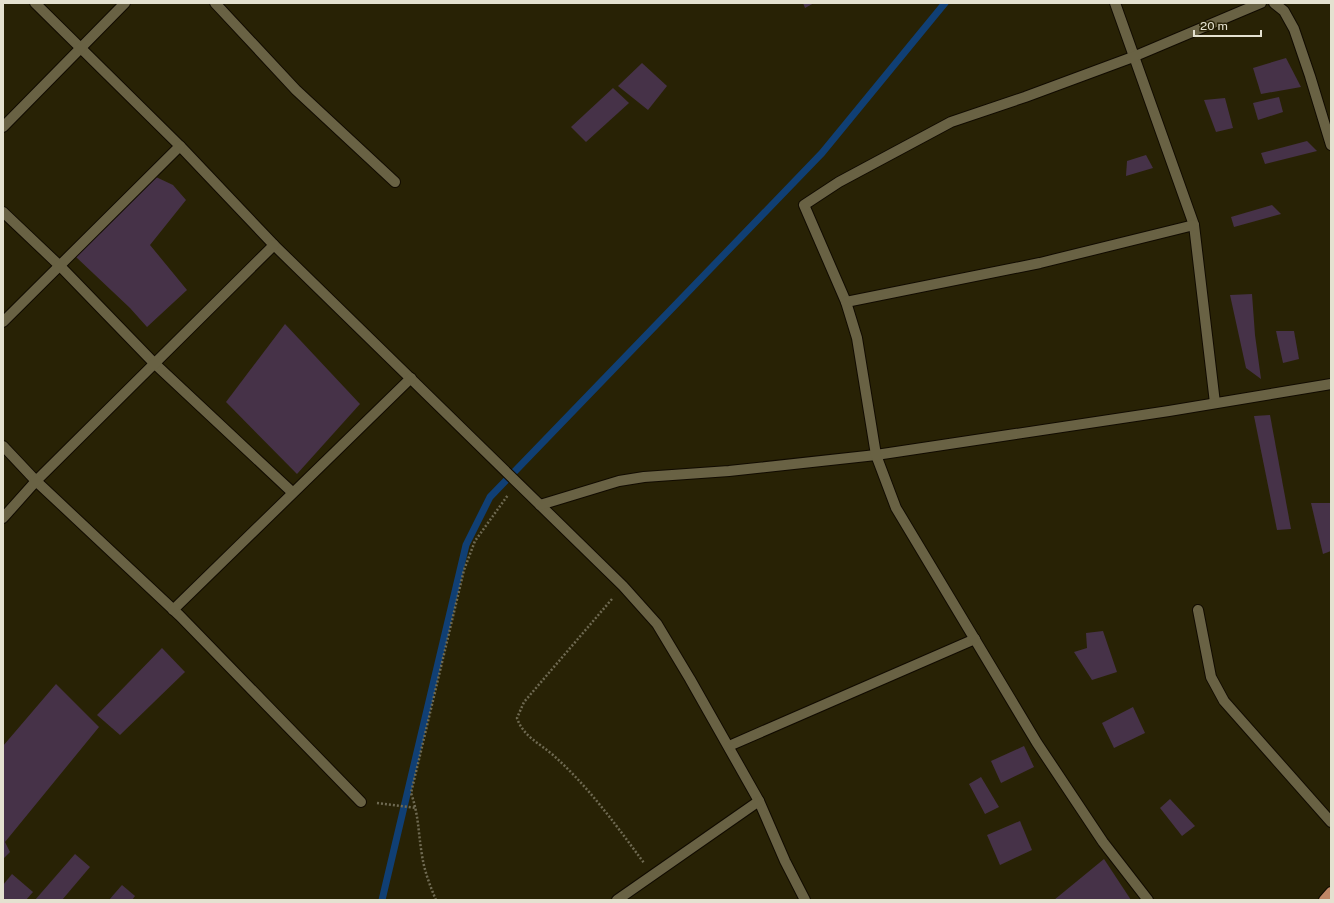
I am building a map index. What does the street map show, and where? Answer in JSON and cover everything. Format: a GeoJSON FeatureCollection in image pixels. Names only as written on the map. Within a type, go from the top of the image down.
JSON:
{"type":"FeatureCollection","features":[{"type":"Feature","properties":{"kind":"main road"},"geometry":{"type":"LineString","coordinates":[[1324,900],[1331,892]]}},
{"type":"Feature","properties":{"kind":"street"},"geometry":{"type":"LineString","coordinates":[[34,3],[180,146],[274,245],[623,586],[657,624],[690,678],[759,801],[784,861],[805,900]]}},
{"type":"Feature","properties":{"kind":"street"},"geometry":{"type":"LineString","coordinates":[[3,127],[125,3]]}},
{"type":"Feature","properties":{"kind":"street"},"geometry":{"type":"LineString","coordinates":[[215,3],[296,90],[395,182]]}},
{"type":"Feature","properties":{"kind":"street"},"geometry":{"type":"LineString","coordinates":[[1114,3],[1194,225],[1215,403]]}},
{"type":"Feature","properties":{"kind":"street"},"geometry":{"type":"LineString","coordinates":[[1148,900],[1103,842],[1046,756],[896,508],[876,455],[857,338],[846,302],[804,205],[839,182],[951,122],[1025,97],[1133,57],[1261,3]]}},
{"type":"Feature","properties":{"kind":"street"},"geometry":{"type":"LineString","coordinates":[[1274,3],[1284,11],[1294,29],[1331,145]]}},
{"type":"Feature","properties":{"kind":"street"},"geometry":{"type":"LineString","coordinates":[[3,322],[180,146]]}},
{"type":"Feature","properties":{"kind":"street"},"geometry":{"type":"LineString","coordinates":[[3,212],[60,266],[154,363],[292,492]]}},
{"type":"Feature","properties":{"kind":"street"},"geometry":{"type":"LineString","coordinates":[[846,302],[1040,263],[1194,225]]}},
{"type":"Feature","properties":{"kind":"street"},"geometry":{"type":"LineString","coordinates":[[3,518],[36,481],[274,245]]}},
{"type":"Feature","properties":{"kind":"street"},"geometry":{"type":"LineString","coordinates":[[173,610],[410,378]]}},
{"type":"Feature","properties":{"kind":"street"},"geometry":{"type":"LineString","coordinates":[[540,505],[619,481],[644,477],[729,471],[876,455],[1331,384]]}},
{"type":"Feature","properties":{"kind":"street"},"geometry":{"type":"LineString","coordinates":[[3,446],[36,481],[173,610],[360,802]]}},
{"type":"Feature","properties":{"kind":"street"},"geometry":{"type":"LineString","coordinates":[[1198,610],[1211,677],[1224,701],[1331,822]]}},
{"type":"Feature","properties":{"kind":"street"},"geometry":{"type":"LineString","coordinates":[[728,746],[975,639]]}},
{"type":"Feature","properties":{"kind":"street"},"geometry":{"type":"LineString","coordinates":[[617,900],[759,801]]}},
{"type":"Feature","properties":{"kind":"path"},"geometry":{"type":"LineString","coordinates":[[436,900],[422,856],[416,808],[411,793],[464,570],[475,541],[510,491],[524,489]]}},
{"type":"Feature","properties":{"kind":"path"},"geometry":{"type":"LineString","coordinates":[[623,586],[524,702],[517,718],[520,726],[529,736],[552,754],[583,784],[614,821],[653,876]]}},
{"type":"Feature","properties":{"kind":"path"},"geometry":{"type":"LineString","coordinates":[[390,804],[416,808]]}},
{"type":"Feature","properties":{"kind":"building"},"geometry":{"type":"Polygon","coordinates":[[[803,3],[814,3],[805,8],[803,3]]]}},
{"type":"Feature","properties":{"kind":"building"},"geometry":{"type":"Polygon","coordinates":[[[1286,58],[1301,87],[1261,94],[1253,68],[1286,58]]]}},
{"type":"Feature","properties":{"kind":"building"},"geometry":{"type":"Polygon","coordinates":[[[642,63],[667,86],[648,110],[618,86],[642,63]]]}},
{"type":"Feature","properties":{"kind":"building"},"geometry":{"type":"Polygon","coordinates":[[[613,88],[629,103],[586,142],[571,127],[613,88]]]}},
{"type":"Feature","properties":{"kind":"building"},"geometry":{"type":"Polygon","coordinates":[[[1279,97],[1283,112],[1258,120],[1253,103],[1279,97]]]}},
{"type":"Feature","properties":{"kind":"building"},"geometry":{"type":"Polygon","coordinates":[[[1225,98],[1233,128],[1216,132],[1204,100],[1225,98]]]}},
{"type":"Feature","properties":{"kind":"building"},"geometry":{"type":"Polygon","coordinates":[[[1307,141],[1317,151],[1265,164],[1261,153],[1307,141]]]}},
{"type":"Feature","properties":{"kind":"building"},"geometry":{"type":"Polygon","coordinates":[[[1146,155],[1153,168],[1126,176],[1127,161],[1146,155]]]}},
{"type":"Feature","properties":{"kind":"building"},"geometry":{"type":"Polygon","coordinates":[[[156,177],[173,185],[186,200],[150,245],[187,290],[147,327],[130,308],[76,257],[156,177]]]}},
{"type":"Feature","properties":{"kind":"building"},"geometry":{"type":"Polygon","coordinates":[[[1272,205],[1281,214],[1234,227],[1231,217],[1272,205]]]}},
{"type":"Feature","properties":{"kind":"building"},"geometry":{"type":"Polygon","coordinates":[[[1252,294],[1255,335],[1261,379],[1246,368],[1230,295],[1252,294]]]}},
{"type":"Feature","properties":{"kind":"building"},"geometry":{"type":"Polygon","coordinates":[[[285,324],[360,404],[297,474],[226,402],[285,324]]]}},
{"type":"Feature","properties":{"kind":"building"},"geometry":{"type":"Polygon","coordinates":[[[1276,331],[1294,331],[1299,359],[1283,363],[1276,331]]]}},
{"type":"Feature","properties":{"kind":"building"},"geometry":{"type":"Polygon","coordinates":[[[1270,415],[1291,529],[1277,530],[1254,416],[1270,415]]]}},
{"type":"Feature","properties":{"kind":"building"},"geometry":{"type":"Polygon","coordinates":[[[1311,503],[1331,503],[1331,551],[1323,554],[1311,503]]]}},
{"type":"Feature","properties":{"kind":"building"},"geometry":{"type":"Polygon","coordinates":[[[1103,631],[1117,672],[1092,680],[1074,652],[1087,648],[1086,633],[1103,631]]]}},
{"type":"Feature","properties":{"kind":"building"},"geometry":{"type":"Polygon","coordinates":[[[162,648],[185,672],[120,735],[97,715],[162,648]]]}},
{"type":"Feature","properties":{"kind":"building"},"geometry":{"type":"Polygon","coordinates":[[[56,684],[99,727],[5,842],[10,852],[3,859],[3,746],[56,684]]]}},
{"type":"Feature","properties":{"kind":"building"},"geometry":{"type":"Polygon","coordinates":[[[1133,707],[1145,733],[1114,748],[1102,723],[1133,707]]]}},
{"type":"Feature","properties":{"kind":"building"},"geometry":{"type":"Polygon","coordinates":[[[1024,746],[1034,767],[1001,783],[991,761],[1024,746]]]}},
{"type":"Feature","properties":{"kind":"building"},"geometry":{"type":"Polygon","coordinates":[[[981,777],[999,807],[985,814],[969,784],[981,777]]]}},
{"type":"Feature","properties":{"kind":"building"},"geometry":{"type":"Polygon","coordinates":[[[1170,799],[1195,826],[1182,836],[1160,808],[1170,799]]]}},
{"type":"Feature","properties":{"kind":"building"},"geometry":{"type":"Polygon","coordinates":[[[1020,821],[1032,850],[1000,865],[987,835],[1020,821]]]}},
{"type":"Feature","properties":{"kind":"building"},"geometry":{"type":"Polygon","coordinates":[[[75,854],[90,867],[62,900],[35,900],[75,854]]]}},
{"type":"Feature","properties":{"kind":"building"},"geometry":{"type":"Polygon","coordinates":[[[1104,859],[1131,900],[1054,900],[1104,859]]]}},
{"type":"Feature","properties":{"kind":"building"},"geometry":{"type":"Polygon","coordinates":[[[12,874],[33,892],[26,900],[3,900],[3,885],[12,874]]]}},
{"type":"Feature","properties":{"kind":"building"},"geometry":{"type":"Polygon","coordinates":[[[122,885],[135,896],[132,900],[109,900],[122,885]]]}},
{"type":"Feature","properties":{"kind":"waterway"},"geometry":{"type":"LineString","coordinates":[[382,900],[466,545],[490,497],[822,153],[945,3]]}}]}
